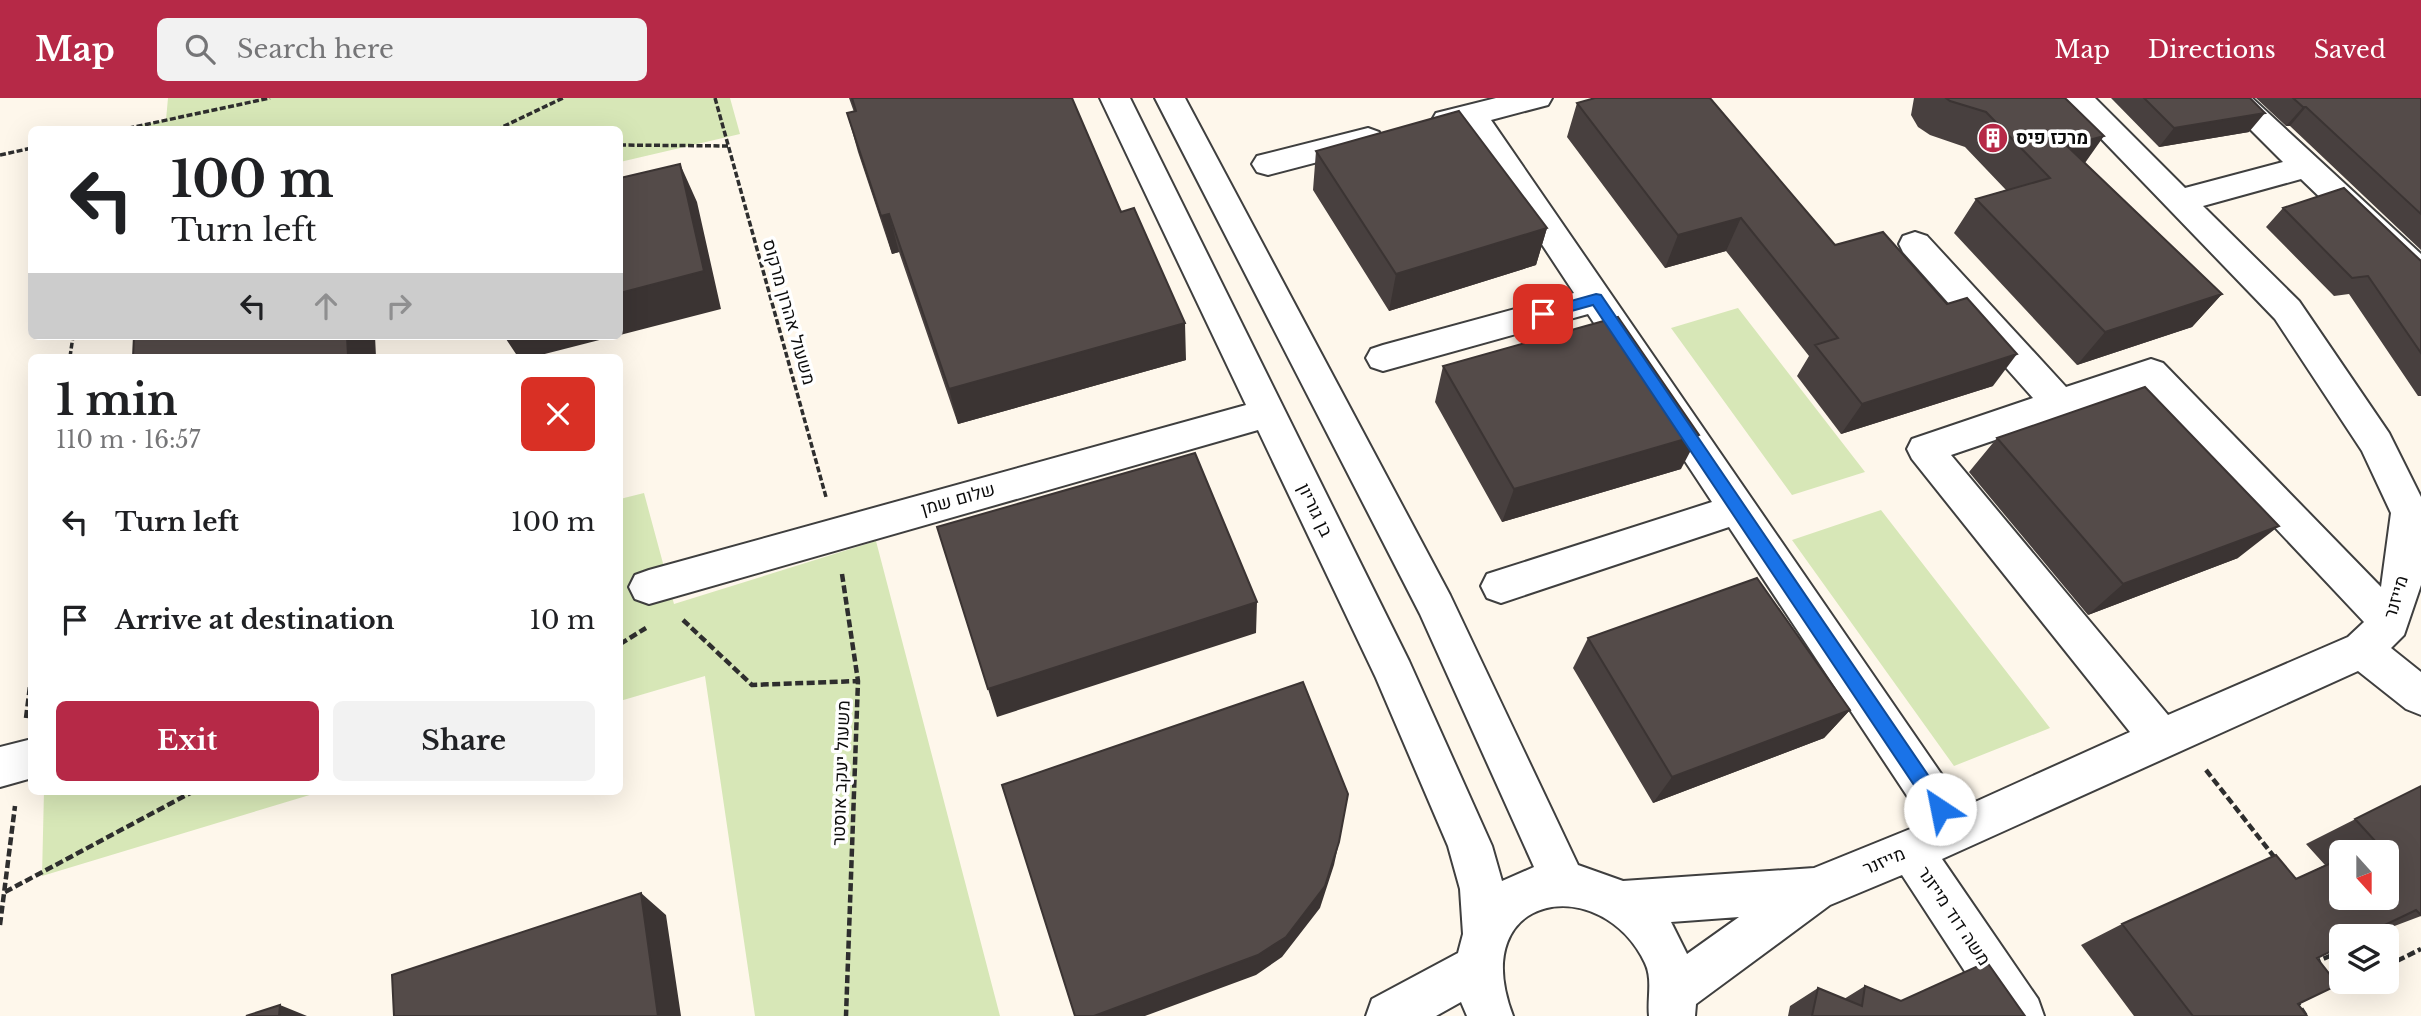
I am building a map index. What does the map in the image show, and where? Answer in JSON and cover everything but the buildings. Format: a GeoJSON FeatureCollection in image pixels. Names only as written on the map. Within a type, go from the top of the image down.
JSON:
{"type":"FeatureCollection","features":[{"type":"Feature","properties":{"kind":"street","name":"בן גוריון"},"geometry":{"type":"LineString","coordinates":[[1115,98],[1395,674],[1471,846],[1482,889],[1483,1002],[1490,1016]]}},
{"type":"Feature","properties":{"kind":"street"},"geometry":{"type":"LineString","coordinates":[[1170,98],[1436,607],[1565,885]]}},
{"type":"Feature","properties":{"kind":"street"},"geometry":{"type":"LineString","coordinates":[[1268,164],[1537,98]]}},
{"type":"Feature","properties":{"kind":"street","name":"מייזנר"},"geometry":{"type":"LineString","coordinates":[[1672,1004],[1814,890],[1956,832],[2376,636],[2404,577],[2415,515],[2376,443],[2287,310],[2077,98]]}},
{"type":"Feature","properties":{"kind":"street"},"geometry":{"type":"LineString","coordinates":[[2234,98],[2296,169],[2421,274]]}},
{"type":"Feature","properties":{"kind":"street"},"geometry":{"type":"LineString","coordinates":[[1471,114],[1956,832]]}},
{"type":"Feature","properties":{"kind":"street"},"geometry":{"type":"LineString","coordinates":[[2179,201],[2296,169]]}},
{"type":"Feature","properties":{"kind":"street"},"geometry":{"type":"LineString","coordinates":[[1915,244],[2059,404]]}},
{"type":"Feature","properties":{"kind":"street"},"geometry":{"type":"LineString","coordinates":[[1383,358],[1596,299]]}},
{"type":"Feature","properties":{"kind":"street"},"geometry":{"type":"LineString","coordinates":[[2161,738],[1925,449],[2151,373],[2376,636],[2421,696]]}},
{"type":"Feature","properties":{"kind":"street","name":"שלום שמן"},"geometry":{"type":"LineString","coordinates":[[649,587],[1268,413]]}},
{"type":"Feature","properties":{"kind":"street"},"geometry":{"type":"LineString","coordinates":[[1501,586],[1738,509]]}},
{"type":"Feature","properties":{"kind":"street","name":"משה דוד מייזנר"},"geometry":{"type":"LineString","coordinates":[[1911,850],[2021,1016]]}},
{"type":"Feature","properties":{"kind":"street"},"geometry":{"type":"LineString","coordinates":[[1389,1016],[1481,950],[1498,912],[1517,897],[1540,887],[1565,885],[1593,890],[1620,903],[1641,920],[1657,941],[1668,965],[1672,1004]]}},
{"type":"Feature","properties":{"kind":"street","name":"מייזנר"},"geometry":{"type":"LineString","coordinates":[[1620,903],[1814,890]]}},
{"type":"Feature","properties":{"kind":"path"},"geometry":{"type":"LineString","coordinates":[[139,126],[270,98]]}},
{"type":"Feature","properties":{"kind":"path"},"geometry":{"type":"LineString","coordinates":[[504,126],[563,98]]}},
{"type":"Feature","properties":{"kind":"path","name":"משעול אהרון מרקוס"},"geometry":{"type":"LineString","coordinates":[[715,98],[836,533]]}},
{"type":"Feature","properties":{"kind":"path"},"geometry":{"type":"LineString","coordinates":[[623,145],[729,146]]}},
{"type":"Feature","properties":{"kind":"path"},"geometry":{"type":"LineString","coordinates":[[0,155],[28,149]]}},
{"type":"Feature","properties":{"kind":"path","name":"משעול יעקב אוסטר"},"geometry":{"type":"LineString","coordinates":[[836,533],[858,681],[846,1016]]}},
{"type":"Feature","properties":{"kind":"path"},"geometry":{"type":"LineString","coordinates":[[649,587],[752,685],[858,681]]}},
{"type":"Feature","properties":{"kind":"path"},"geometry":{"type":"LineString","coordinates":[[0,925],[17,762]]}},
{"type":"Feature","properties":{"kind":"path"},"geometry":{"type":"LineString","coordinates":[[2206,771],[2282,869]]}},
{"type":"Feature","properties":{"kind":"path"},"geometry":{"type":"LineString","coordinates":[[4,892],[186,795]]}},
{"type":"Feature","properties":{"kind":"path"},"geometry":{"type":"LineString","coordinates":[[2399,960],[2421,949]]}},
{"type":"Feature","properties":{"kind":"path"},"geometry":{"type":"LineString","coordinates":[[2305,966],[2329,956]]}},
{"type":"Feature","properties":{"kind":"path"},"geometry":{"type":"LineString","coordinates":[[2294,996],[2306,1016]]}},
{"type":"Feature","properties":{"kind":"green space"},"geometry":{"type":"Polygon","coordinates":[[[168,98],[730,98],[740,134],[623,161],[623,126],[135,126],[166,120],[168,98]]]}},
{"type":"Feature","properties":{"kind":"green space"},"geometry":{"type":"Polygon","coordinates":[[[1738,308],[1865,472],[1792,495],[1671,328],[1738,308]]]}},
{"type":"Feature","properties":{"kind":"green space"},"geometry":{"type":"Polygon","coordinates":[[[644,493],[674,604],[876,541],[1000,1016],[755,1016],[705,676],[623,700],[623,498],[644,493]]]}},
{"type":"Feature","properties":{"kind":"green space"},"geometry":{"type":"Polygon","coordinates":[[[1881,510],[2050,728],[1954,766],[1792,540],[1881,510]]]}},
{"type":"Feature","properties":{"kind":"green space"},"geometry":{"type":"Polygon","coordinates":[[[44,795],[310,795],[42,876],[44,795]]]}},
{"type":"Feature","properties":{"kind":"place","name":"מרכז פיס"},"geometry":{"type":"Point","coordinates":[1993,138]}},
{"type":"Feature","properties":{"kind":"route"},"geometry":{"type":"LineString","coordinates":[[1543,314],[1596,299],[1940,809]]}}]}
